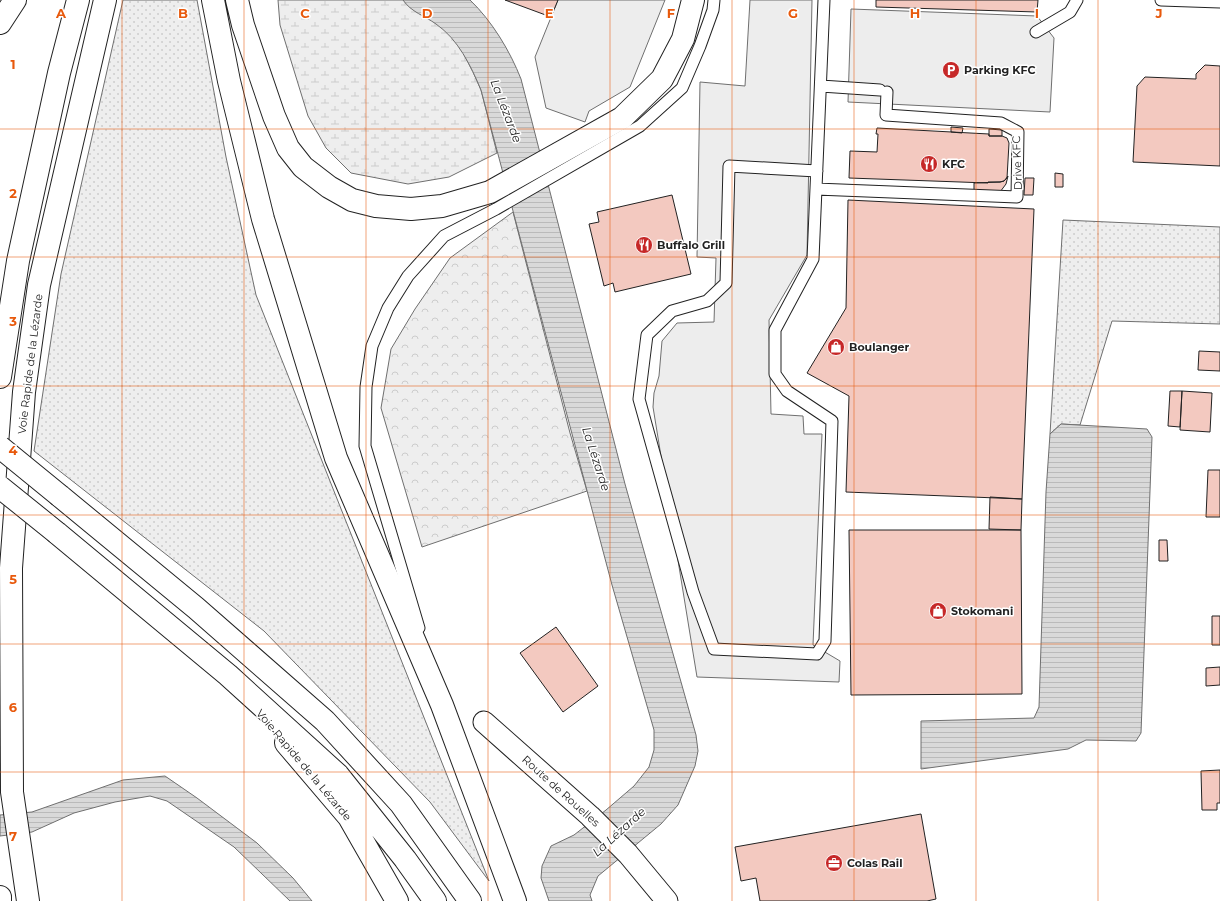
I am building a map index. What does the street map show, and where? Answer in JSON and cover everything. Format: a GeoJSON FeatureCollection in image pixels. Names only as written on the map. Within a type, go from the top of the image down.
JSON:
{"type":"FeatureCollection","features":[{"type":"Feature","properties":{"kind":"highway"},"geometry":{"type":"LineString","coordinates":[[0,377],[18,261],[59,73],[78,0]]}},
{"type":"Feature","properties":{"kind":"highway","name":"Voie Rapide de la Lézarde"},"geometry":{"type":"LineString","coordinates":[[28,901],[12,792],[11,568],[24,392],[39,285],[105,0]]}},
{"type":"Feature","properties":{"kind":"highway"},"geometry":{"type":"LineString","coordinates":[[213,0],[229,81],[263,219],[336,458],[442,706],[515,901]]}},
{"type":"Feature","properties":{"kind":"highway"},"geometry":{"type":"LineString","coordinates":[[237,0],[243,25],[274,116],[288,148],[303,167],[329,187],[352,200],[376,206],[411,209],[493,200],[562,161],[622,118],[662,79],[683,39],[693,0]]}},
{"type":"Feature","properties":{"kind":"highway"},"geometry":{"type":"LineString","coordinates":[[0,447],[196,608],[325,722],[401,804],[470,901]]}},
{"type":"Feature","properties":{"kind":"highway"},"geometry":{"type":"LineString","coordinates":[[0,487],[228,675],[338,774],[405,859],[435,901]]}},
{"type":"Feature","properties":{"kind":"highway","name":"Voie Rapide de la Lézarde"},"geometry":{"type":"LineString","coordinates":[[228,675],[349,817],[397,901]]}},
{"type":"Feature","properties":{"kind":"street","name":"Route de Rouelles"},"geometry":{"type":"LineString","coordinates":[[484,722],[590,816],[628,854],[667,901]]}},
{"type":"Feature","properties":{"kind":"lane"},"geometry":{"type":"LineString","coordinates":[[562,161],[640,126],[682,88],[700,46],[713,10],[714,0]]}},
{"type":"Feature","properties":{"kind":"lane"},"geometry":{"type":"LineString","coordinates":[[817,172],[729,166],[726,283],[707,301],[672,311],[647,335],[639,399],[693,592],[714,649],[817,654],[825,642],[832,421],[787,391],[775,374],[775,330],[813,259],[821,86],[824,0]]}},
{"type":"Feature","properties":{"kind":"lane"},"geometry":{"type":"LineString","coordinates":[[1036,32],[1070,12],[1078,0]]}},
{"type":"Feature","properties":{"kind":"lane"},"geometry":{"type":"LineString","coordinates":[[1161,0],[1220,2]]}},
{"type":"Feature","properties":{"kind":"lane","name":"Drive KFC"},"geometry":{"type":"LineString","coordinates":[[816,189],[1017,197],[1018,132],[1001,123],[886,115],[883,91],[821,86]]}},
{"type":"Feature","properties":{"kind":"lane"},"geometry":{"type":"LineString","coordinates":[[442,706],[365,446],[366,388],[372,346],[388,308],[408,276],[444,236],[493,200]]}},
{"type":"Feature","properties":{"kind":"green space"},"geometry":{"type":"Polygon","coordinates":[[[123,0],[197,0],[226,157],[256,295],[489,881],[430,802],[264,631],[34,451],[61,274],[123,0]]]}},
{"type":"Feature","properties":{"kind":"green space"},"geometry":{"type":"Polygon","coordinates":[[[278,0],[436,0],[481,90],[497,153],[449,177],[408,184],[351,173],[326,148],[308,116],[280,25],[278,0]]]}},
{"type":"Feature","properties":{"kind":"green space"},"geometry":{"type":"Polygon","coordinates":[[[513,212],[570,433],[587,491],[422,547],[381,408],[391,349],[415,309],[450,258],[513,212]]]}},
{"type":"Feature","properties":{"kind":"green space"},"geometry":{"type":"Polygon","coordinates":[[[1063,220],[1220,227],[1220,324],[1112,321],[1080,425],[1061,424],[1050,434],[1063,220]]]}},
{"type":"Feature","properties":{"kind":"shaded area"},"geometry":{"type":"Polygon","coordinates":[[[558,0],[665,0],[630,87],[589,111],[585,122],[546,108],[535,57],[558,0]]]}},
{"type":"Feature","properties":{"kind":"shaded area"},"geometry":{"type":"Polygon","coordinates":[[[750,0],[812,0],[807,255],[769,320],[771,414],[803,416],[804,434],[822,434],[813,645],[840,661],[839,682],[697,677],[653,407],[654,393],[659,376],[662,341],[677,323],[714,322],[716,258],[697,257],[700,82],[745,86],[750,0]]]}},
{"type":"Feature","properties":{"kind":"shaded area","name":"Parking KFC"},"geometry":{"type":"Polygon","coordinates":[[[851,9],[1037,16],[1054,38],[1050,112],[848,102],[851,9]]]}},
{"type":"Feature","properties":{"kind":"water","name":"La Lézarde"},"geometry":{"type":"Polygon","coordinates":[[[403,0],[470,0],[486,17],[500,37],[521,79],[625,484],[696,735],[698,751],[695,766],[678,805],[661,824],[598,876],[590,895],[592,901],[549,901],[541,878],[542,866],[551,846],[574,835],[634,786],[649,767],[654,750],[654,730],[612,585],[481,90],[463,54],[451,37],[436,24],[410,8],[403,0]]]}},
{"type":"Feature","properties":{"kind":"water"},"geometry":{"type":"Polygon","coordinates":[[[1061,424],[1147,429],[1152,437],[1141,733],[1136,741],[1086,740],[1068,749],[921,769],[921,721],[1034,718],[1039,707],[1046,492],[1050,434],[1061,424]]]}},
{"type":"Feature","properties":{"kind":"water"},"geometry":{"type":"Polygon","coordinates":[[[165,776],[257,843],[293,878],[312,901],[290,901],[234,847],[167,801],[150,796],[115,802],[74,813],[32,832],[0,836],[0,815],[32,812],[123,780],[165,776]]]}},
{"type":"Feature","properties":{"kind":"building"},"geometry":{"type":"Polygon","coordinates":[[[505,0],[558,0],[551,17],[505,0]]]}},
{"type":"Feature","properties":{"kind":"building"},"geometry":{"type":"Polygon","coordinates":[[[876,0],[1038,0],[1037,12],[876,7],[876,0]]]}},
{"type":"Feature","properties":{"kind":"building"},"geometry":{"type":"Polygon","coordinates":[[[1205,65],[1220,66],[1220,166],[1133,162],[1137,86],[1145,77],[1196,79],[1196,74],[1205,65]]]}},
{"type":"Feature","properties":{"kind":"building"},"geometry":{"type":"Polygon","coordinates":[[[951,127],[963,128],[962,133],[951,132],[951,127]]]}},
{"type":"Feature","properties":{"kind":"building","name":"KFC"},"geometry":{"type":"Polygon","coordinates":[[[877,128],[1002,136],[1007,138],[1009,143],[1007,178],[1004,181],[988,183],[849,178],[850,151],[877,152],[877,128]]]}},
{"type":"Feature","properties":{"kind":"building"},"geometry":{"type":"Polygon","coordinates":[[[989,129],[1002,130],[1002,136],[989,136],[989,129]]]}},
{"type":"Feature","properties":{"kind":"building"},"geometry":{"type":"Polygon","coordinates":[[[1055,173],[1063,174],[1063,187],[1055,187],[1055,173]]]}},
{"type":"Feature","properties":{"kind":"building"},"geometry":{"type":"Polygon","coordinates":[[[1008,176],[1006,184],[1000,192],[974,191],[974,183],[1000,182],[1004,181],[1008,176]]]}},
{"type":"Feature","properties":{"kind":"building"},"geometry":{"type":"Polygon","coordinates":[[[1025,178],[1034,178],[1033,195],[1024,195],[1025,178]]]}},
{"type":"Feature","properties":{"kind":"building"},"geometry":{"type":"Polygon","coordinates":[[[672,195],[691,274],[615,292],[613,283],[604,286],[589,224],[599,222],[597,212],[672,195]]]}},
{"type":"Feature","properties":{"kind":"building"},"geometry":{"type":"Polygon","coordinates":[[[848,200],[1034,209],[1022,499],[846,492],[849,396],[807,373],[846,308],[848,200]]]}},
{"type":"Feature","properties":{"kind":"building"},"geometry":{"type":"Polygon","coordinates":[[[1199,351],[1220,352],[1220,371],[1198,370],[1199,351]]]}},
{"type":"Feature","properties":{"kind":"building"},"geometry":{"type":"Polygon","coordinates":[[[1170,391],[1182,391],[1180,427],[1168,426],[1170,391]]]}},
{"type":"Feature","properties":{"kind":"building"},"geometry":{"type":"Polygon","coordinates":[[[1182,391],[1212,393],[1210,432],[1180,430],[1182,391]]]}},
{"type":"Feature","properties":{"kind":"building"},"geometry":{"type":"Polygon","coordinates":[[[1208,470],[1220,470],[1220,517],[1206,517],[1208,470]]]}},
{"type":"Feature","properties":{"kind":"building"},"geometry":{"type":"Polygon","coordinates":[[[990,497],[1022,499],[1021,530],[989,529],[990,497]]]}},
{"type":"Feature","properties":{"kind":"building"},"geometry":{"type":"Polygon","coordinates":[[[849,530],[1021,530],[1022,694],[851,695],[849,530]]]}},
{"type":"Feature","properties":{"kind":"building"},"geometry":{"type":"Polygon","coordinates":[[[1159,540],[1167,540],[1168,561],[1159,561],[1159,540]]]}},
{"type":"Feature","properties":{"kind":"building"},"geometry":{"type":"Polygon","coordinates":[[[1212,616],[1220,616],[1220,645],[1212,645],[1212,616]]]}},
{"type":"Feature","properties":{"kind":"building"},"geometry":{"type":"Polygon","coordinates":[[[556,627],[598,686],[563,712],[520,653],[556,627]]]}},
{"type":"Feature","properties":{"kind":"building"},"geometry":{"type":"Polygon","coordinates":[[[1220,667],[1220,685],[1206,686],[1206,668],[1220,667]]]}},
{"type":"Feature","properties":{"kind":"building"},"geometry":{"type":"Polygon","coordinates":[[[1220,770],[1220,803],[1217,803],[1217,810],[1202,810],[1201,771],[1220,770]]]}},
{"type":"Feature","properties":{"kind":"building","name":"Colas Rail"},"geometry":{"type":"Polygon","coordinates":[[[921,814],[936,899],[927,901],[760,901],[756,878],[741,881],[735,847],[921,814]]]}},
{"type":"Feature","properties":{"kind":"place","name":"Parking KFC"},"geometry":{"type":"Point","coordinates":[951,70]}},
{"type":"Feature","properties":{"kind":"place","name":"KFC"},"geometry":{"type":"Point","coordinates":[929,164]}},
{"type":"Feature","properties":{"kind":"place","name":"Buffalo Grill"},"geometry":{"type":"Point","coordinates":[644,245]}},
{"type":"Feature","properties":{"kind":"place","name":"Boulanger"},"geometry":{"type":"Point","coordinates":[836,347]}},
{"type":"Feature","properties":{"kind":"place","name":"Stokomani"},"geometry":{"type":"Point","coordinates":[938,611]}},
{"type":"Feature","properties":{"kind":"place","name":"Colas Rail"},"geometry":{"type":"Point","coordinates":[834,863]}}]}
